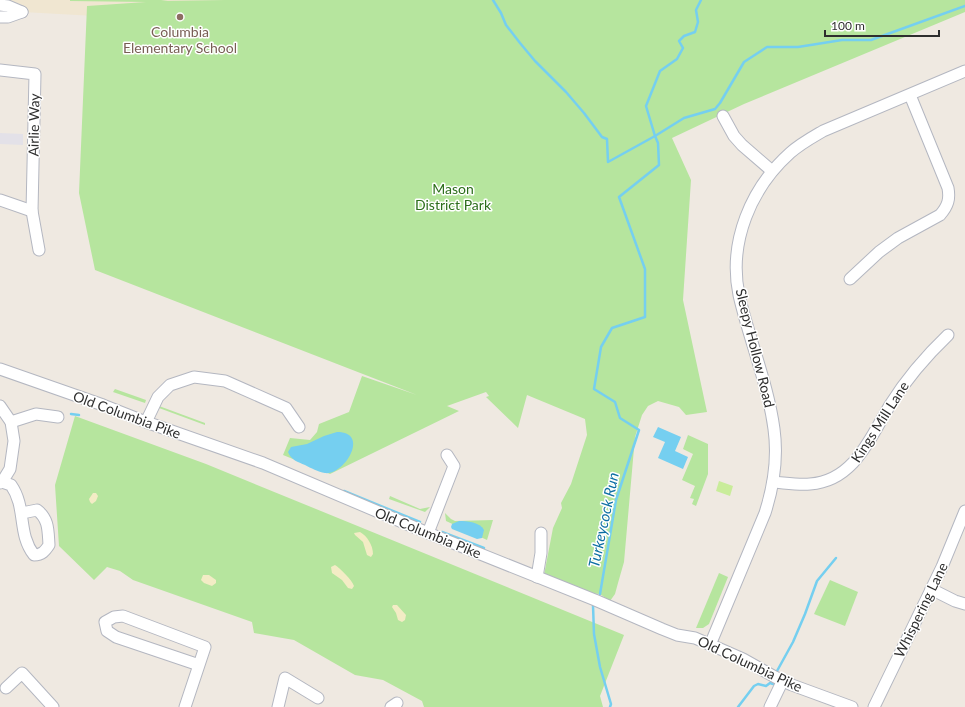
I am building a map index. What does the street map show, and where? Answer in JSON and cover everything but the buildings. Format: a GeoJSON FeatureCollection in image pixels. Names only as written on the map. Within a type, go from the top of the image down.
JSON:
{"type":"FeatureCollection","features":[{"type":"Feature","properties":{"kind":"street"},"geometry":{"type":"LineString","coordinates":[[0,5],[8,6],[22,12],[8,17],[0,17]]}},
{"type":"Feature","properties":{"kind":"street","name":"Airlie Way"},"geometry":{"type":"LineString","coordinates":[[0,70],[35,74],[32,211]]}},
{"type":"Feature","properties":{"kind":"street","name":"Sleepy Hollow Road"},"geometry":{"type":"LineString","coordinates":[[710,645],[766,513],[773,482],[776,449],[770,406],[743,310],[737,277],[739,243],[747,214],[754,198],[772,171],[791,152],[804,142],[823,131],[965,71]]}},
{"type":"Feature","properties":{"kind":"street"},"geometry":{"type":"LineString","coordinates":[[850,279],[879,252],[898,238],[940,215],[948,202],[950,195],[948,188],[910,95]]}},
{"type":"Feature","properties":{"kind":"street"},"geometry":{"type":"LineString","coordinates":[[722,116],[734,136],[742,145],[772,171]]}},
{"type":"Feature","properties":{"kind":"street"},"geometry":{"type":"LineString","coordinates":[[0,200],[32,211],[39,250]]}},
{"type":"Feature","properties":{"kind":"street","name":"Kings Mill Lane"},"geometry":{"type":"LineString","coordinates":[[773,482],[799,485],[811,484],[825,481],[845,471],[862,454],[905,382],[919,364],[948,335]]}},
{"type":"Feature","properties":{"kind":"street","name":"Old Columbia Pike"},"geometry":{"type":"LineString","coordinates":[[0,369],[263,463],[428,533],[662,629],[677,635],[695,638],[743,659],[783,680],[852,707]]}},
{"type":"Feature","properties":{"kind":"street"},"geometry":{"type":"LineString","coordinates":[[146,422],[158,397],[170,385],[194,376],[224,381],[286,408],[299,426]]}},
{"type":"Feature","properties":{"kind":"street"},"geometry":{"type":"LineString","coordinates":[[0,406],[11,422],[14,441],[10,469],[1,482],[12,485],[16,491],[22,513]]}},
{"type":"Feature","properties":{"kind":"street"},"geometry":{"type":"LineString","coordinates":[[11,422],[36,414],[58,417]]}},
{"type":"Feature","properties":{"kind":"street"},"geometry":{"type":"LineString","coordinates":[[428,533],[454,466],[447,455]]}},
{"type":"Feature","properties":{"kind":"street","name":"Whispering Lane"},"geometry":{"type":"LineString","coordinates":[[874,707],[932,589],[965,511]]}},
{"type":"Feature","properties":{"kind":"street"},"geometry":{"type":"LineString","coordinates":[[537,577],[541,553],[541,533]]}},
{"type":"Feature","properties":{"kind":"street"},"geometry":{"type":"LineString","coordinates":[[932,589],[955,601],[965,604]]}},
{"type":"Feature","properties":{"kind":"street"},"geometry":{"type":"LineString","coordinates":[[185,707],[199,665],[205,647],[123,616],[114,617],[106,622],[107,631],[116,637],[199,665]]}},
{"type":"Feature","properties":{"kind":"street"},"geometry":{"type":"LineString","coordinates":[[6,688],[22,673],[52,707]]}},
{"type":"Feature","properties":{"kind":"street"},"geometry":{"type":"LineString","coordinates":[[278,707],[285,678],[318,698]]}},
{"type":"Feature","properties":{"kind":"street"},"geometry":{"type":"LineString","coordinates":[[770,707],[783,680]]}},
{"type":"Feature","properties":{"kind":"shaded area","name":"Columbia Elementary School"},"geometry":{"type":"Polygon","coordinates":[[[0,0],[236,0],[239,24],[5,11],[0,0]]]}},
{"type":"Feature","properties":{"kind":"shaded area"},"geometry":{"type":"Polygon","coordinates":[[[0,133],[23,134],[23,145],[0,144],[0,133]]]}},
{"type":"Feature","properties":{"kind":"green space","name":"Mason District Park"},"geometry":{"type":"Polygon","coordinates":[[[70,0],[965,0],[965,12],[744,104],[672,138],[691,180],[683,300],[707,412],[686,415],[679,407],[658,401],[648,406],[642,415],[635,437],[624,562],[615,594],[610,601],[600,594],[586,593],[544,575],[553,528],[562,508],[561,503],[571,484],[587,435],[585,419],[527,395],[518,428],[486,397],[489,396],[486,392],[447,406],[459,411],[330,474],[283,455],[290,438],[310,440],[317,432],[319,424],[349,412],[362,376],[417,395],[95,270],[79,193],[87,6],[146,2],[70,0]]]}},
{"type":"Feature","properties":{"kind":"green space"},"geometry":{"type":"Polygon","coordinates":[[[115,389],[146,400],[145,403],[113,392],[115,389]]]}},
{"type":"Feature","properties":{"kind":"green space"},"geometry":{"type":"Polygon","coordinates":[[[159,406],[205,423],[205,425],[159,408],[159,406]]]}},
{"type":"Feature","properties":{"kind":"green space"},"geometry":{"type":"Polygon","coordinates":[[[75,416],[206,464],[624,635],[600,696],[603,707],[424,707],[422,701],[383,680],[355,675],[294,640],[254,633],[252,622],[133,580],[120,571],[107,567],[94,580],[59,546],[55,485],[75,416]]]}},
{"type":"Feature","properties":{"kind":"green space"},"geometry":{"type":"Polygon","coordinates":[[[688,435],[708,444],[708,474],[696,506],[692,504],[694,499],[690,498],[695,486],[682,480],[693,454],[683,449],[688,435]]]}},
{"type":"Feature","properties":{"kind":"green space"},"geometry":{"type":"Polygon","coordinates":[[[719,481],[733,486],[730,496],[716,491],[719,481]]]}},
{"type":"Feature","properties":{"kind":"green space"},"geometry":{"type":"Polygon","coordinates":[[[390,496],[420,509],[430,507],[425,512],[389,499],[390,496]]]}},
{"type":"Feature","properties":{"kind":"green space"},"geometry":{"type":"Polygon","coordinates":[[[445,513],[455,521],[493,520],[487,540],[446,521],[445,513]]]}},
{"type":"Feature","properties":{"kind":"green space"},"geometry":{"type":"Polygon","coordinates":[[[719,573],[728,577],[709,624],[703,628],[696,628],[719,573]]]}},
{"type":"Feature","properties":{"kind":"green space"},"geometry":{"type":"Polygon","coordinates":[[[830,580],[858,592],[845,626],[814,614],[830,580]]]}},
{"type":"Feature","properties":{"kind":"sand"},"geometry":{"type":"Polygon","coordinates":[[[93,493],[96,493],[98,496],[96,501],[92,504],[89,499],[93,493]]]}},
{"type":"Feature","properties":{"kind":"sand"},"geometry":{"type":"Polygon","coordinates":[[[360,532],[371,544],[373,554],[371,557],[367,555],[363,542],[354,533],[360,532]]]}},
{"type":"Feature","properties":{"kind":"sand"},"geometry":{"type":"Polygon","coordinates":[[[335,565],[343,571],[351,581],[354,586],[352,589],[348,588],[342,580],[332,573],[331,567],[335,565]]]}},
{"type":"Feature","properties":{"kind":"sand"},"geometry":{"type":"Polygon","coordinates":[[[203,575],[209,575],[216,580],[216,583],[212,586],[204,583],[201,580],[203,575]]]}},
{"type":"Feature","properties":{"kind":"sand"},"geometry":{"type":"Polygon","coordinates":[[[393,605],[397,605],[406,615],[405,620],[402,622],[398,620],[392,607],[393,605]]]}},
{"type":"Feature","properties":{"kind":"water"},"geometry":{"type":"Polygon","coordinates":[[[658,427],[681,437],[675,451],[688,457],[683,469],[658,458],[665,442],[653,437],[658,427]]]}},
{"type":"Feature","properties":{"kind":"water"},"geometry":{"type":"Polygon","coordinates":[[[337,432],[347,434],[352,439],[353,446],[351,454],[346,461],[340,468],[332,472],[325,473],[315,470],[295,460],[288,452],[291,447],[307,444],[337,432]]]}},
{"type":"Feature","properties":{"kind":"water"},"geometry":{"type":"Polygon","coordinates":[[[459,521],[480,525],[484,530],[482,538],[477,539],[452,529],[452,524],[459,521]]]}},
{"type":"Feature","properties":{"kind":"waterway"},"geometry":{"type":"LineString","coordinates":[[493,0],[506,25],[520,43],[535,61],[566,92],[602,137],[607,139],[608,162],[684,118],[715,109],[744,62],[767,47],[798,47],[842,40],[871,40],[965,6]]}},
{"type":"Feature","properties":{"kind":"waterway","name":"Turkeycock Run"},"geometry":{"type":"LineString","coordinates":[[600,594],[616,500],[639,430],[620,418],[615,402],[594,389],[601,347],[612,328],[645,317],[645,269],[619,197],[659,165],[658,143],[646,106],[660,71],[677,59],[683,48],[679,41],[684,36],[695,32],[698,22],[696,10],[701,0]]}},
{"type":"Feature","properties":{"kind":"waterway"},"geometry":{"type":"LineString","coordinates":[[71,414],[79,415]]}},
{"type":"Feature","properties":{"kind":"waterway"},"geometry":{"type":"LineString","coordinates":[[344,491],[420,522]]}},
{"type":"Feature","properties":{"kind":"waterway"},"geometry":{"type":"LineString","coordinates":[[442,532],[484,548]]}},
{"type":"Feature","properties":{"kind":"waterway","name":"Turkeycock Run"},"geometry":{"type":"LineString","coordinates":[[777,671],[793,642],[817,581],[836,558]]}},
{"type":"Feature","properties":{"kind":"waterway","name":"Turkeycock Run"},"geometry":{"type":"LineString","coordinates":[[593,605],[594,634],[600,667],[611,704],[610,707]]}},
{"type":"Feature","properties":{"kind":"waterway","name":"Turkeycock Run"},"geometry":{"type":"LineString","coordinates":[[738,707],[754,686],[758,684],[766,686],[770,683],[773,684]]}},
{"type":"Feature","properties":{"kind":"place","name":"Columbia Elementary School"},"geometry":{"type":"Point","coordinates":[180,17]}}]}
